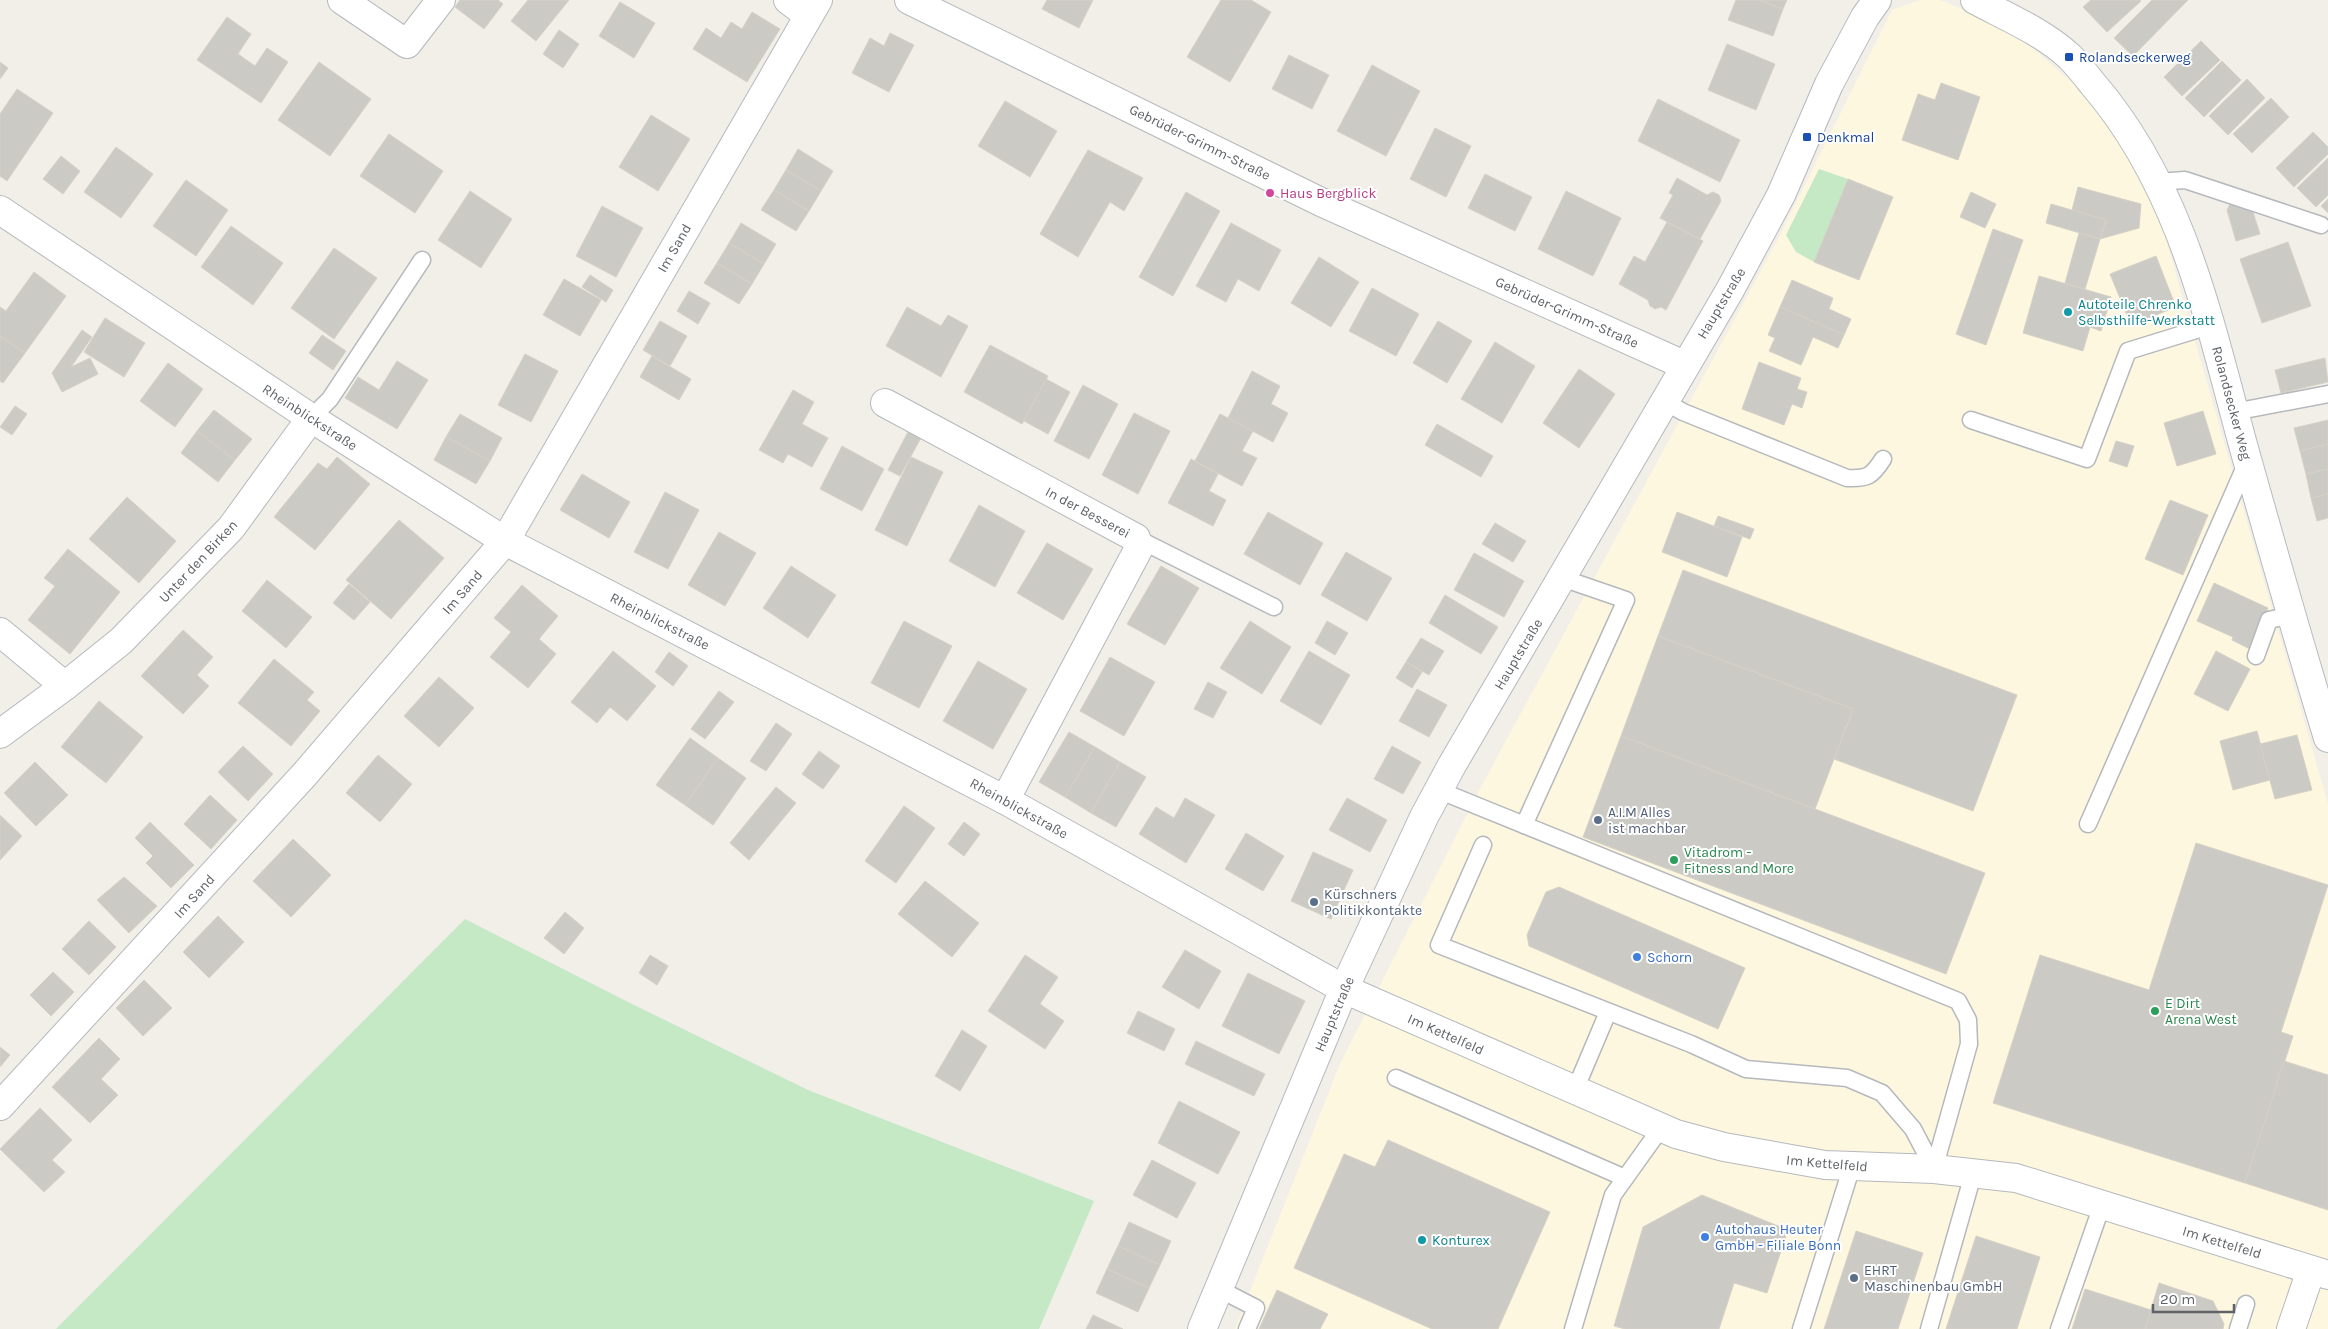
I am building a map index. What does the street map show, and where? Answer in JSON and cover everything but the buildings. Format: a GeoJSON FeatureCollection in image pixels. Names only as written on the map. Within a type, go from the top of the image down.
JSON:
{"type":"FeatureCollection","features":[{"type":"Feature","properties":{"kind":"street"},"geometry":{"type":"LineString","coordinates":[[342,0],[408,44],[441,0]]}},
{"type":"Feature","properties":{"kind":"street","name":"Gebrüder-Grimm-Straße"},"geometry":{"type":"LineString","coordinates":[[909,0],[1321,202],[1684,365]]}},
{"type":"Feature","properties":{"kind":"street","name":"Hauptstraße"},"geometry":{"type":"LineString","coordinates":[[1202,1329],[1344,989],[1438,790],[1755,245],[1781,195],[1829,84],[1876,0]]}},
{"type":"Feature","properties":{"kind":"street","name":"Rolandsecker Weg"},"geometry":{"type":"LineString","coordinates":[[1975,0],[2018,23],[2069,57],[2106,100],[2137,142],[2175,217],[2212,325],[2290,615],[2328,738]]}},
{"type":"Feature","properties":{"kind":"street","name":"Im Sand"},"geometry":{"type":"LineString","coordinates":[[0,1106],[304,774],[505,541],[805,5]]}},
{"type":"Feature","properties":{"kind":"street","name":"Rheinblickstraße"},"geometry":{"type":"LineString","coordinates":[[0,210],[311,418],[505,541],[1006,800],[1344,989]]}},
{"type":"Feature","properties":{"kind":"street","name":"In der Besserei"},"geometry":{"type":"LineString","coordinates":[[885,403],[1136,538],[1140,548],[1006,800]]}},
{"type":"Feature","properties":{"kind":"street","name":"Unter den Birken"},"geometry":{"type":"LineString","coordinates":[[0,734],[65,686],[121,641],[231,528],[311,418]]}},
{"type":"Feature","properties":{"kind":"street"},"geometry":{"type":"LineString","coordinates":[[0,632],[65,686]]}},
{"type":"Feature","properties":{"kind":"street","name":"Im Kettelfeld"},"geometry":{"type":"LineString","coordinates":[[1344,989],[1661,1128],[1724,1148],[1825,1165],[1934,1168],[1974,1171],[2016,1178],[2320,1272]]}},
{"type":"Feature","properties":{"kind":"street"},"geometry":{"type":"LineString","coordinates":[[2291,1329],[2320,1272]]}},
{"type":"Feature","properties":{"kind":"lane"},"geometry":{"type":"LineString","coordinates":[[2157,182],[2185,180],[2321,225]]}},
{"type":"Feature","properties":{"kind":"lane"},"geometry":{"type":"LineString","coordinates":[[311,418],[330,399],[422,260]]}},
{"type":"Feature","properties":{"kind":"lane"},"geometry":{"type":"LineString","coordinates":[[1971,420],[2087,459],[2128,351],[2212,325]]}},
{"type":"Feature","properties":{"kind":"lane"},"geometry":{"type":"LineString","coordinates":[[2234,412],[2328,394]]}},
{"type":"Feature","properties":{"kind":"lane"},"geometry":{"type":"LineString","coordinates":[[1664,401],[1683,412],[1847,478],[1862,479],[1874,472],[1883,459]]}},
{"type":"Feature","properties":{"kind":"lane"},"geometry":{"type":"LineString","coordinates":[[2088,824],[2248,461]]}},
{"type":"Feature","properties":{"kind":"lane"},"geometry":{"type":"LineString","coordinates":[[1136,538],[1274,607]]}},
{"type":"Feature","properties":{"kind":"lane"},"geometry":{"type":"LineString","coordinates":[[1524,825],[1626,600],[1562,578]]}},
{"type":"Feature","properties":{"kind":"lane"},"geometry":{"type":"LineString","coordinates":[[2256,656],[2268,620],[2290,615]]}},
{"type":"Feature","properties":{"kind":"lane"},"geometry":{"type":"LineString","coordinates":[[1438,790],[1958,1001],[1968,1020],[1968,1044],[1934,1168]]}},
{"type":"Feature","properties":{"kind":"lane"},"geometry":{"type":"LineString","coordinates":[[1483,844],[1439,945],[1691,1044],[1746,1070],[1847,1078],[1882,1094],[1913,1129],[1934,1168]]}},
{"type":"Feature","properties":{"kind":"lane"},"geometry":{"type":"LineString","coordinates":[[1575,1090],[1608,1012]]}},
{"type":"Feature","properties":{"kind":"lane"},"geometry":{"type":"LineString","coordinates":[[1396,1078],[1625,1178]]}},
{"type":"Feature","properties":{"kind":"lane"},"geometry":{"type":"LineString","coordinates":[[1573,1329],[1613,1195],[1661,1128]]}},
{"type":"Feature","properties":{"kind":"lane"},"geometry":{"type":"LineString","coordinates":[[1801,1329],[1852,1166]]}},
{"type":"Feature","properties":{"kind":"lane"},"geometry":{"type":"LineString","coordinates":[[1930,1329],[1974,1171]]}},
{"type":"Feature","properties":{"kind":"lane"},"geometry":{"type":"LineString","coordinates":[[2059,1329],[2102,1205]]}},
{"type":"Feature","properties":{"kind":"lane"},"geometry":{"type":"LineString","coordinates":[[1219,1289],[1256,1308],[1247,1329]]}},
{"type":"Feature","properties":{"kind":"lane"},"geometry":{"type":"LineString","coordinates":[[2238,1329],[2246,1304]]}},
{"type":"Feature","properties":{"kind":"shaded area"},"geometry":{"type":"Polygon","coordinates":[[[1920,0],[1940,0],[1965,10],[2023,40],[2075,85],[2122,145],[2159,216],[2328,804],[2328,1329],[1235,1329],[1340,1064],[1482,785],[1777,241],[1892,10],[1920,0]]]}},
{"type":"Feature","properties":{"kind":"green space"},"geometry":{"type":"Polygon","coordinates":[[[1819,169],[1848,179],[1814,262],[1796,252],[1786,235],[1819,169]]]}},
{"type":"Feature","properties":{"kind":"green space"},"geometry":{"type":"Polygon","coordinates":[[[465,919],[632,1004],[808,1090],[1094,1201],[1039,1329],[56,1329],[465,919]]]}},
{"type":"Feature","properties":{"kind":"place","name":"Rolandseckerweg"},"geometry":{"type":"Point","coordinates":[2069,57]}},
{"type":"Feature","properties":{"kind":"place","name":"Denkmal"},"geometry":{"type":"Point","coordinates":[1807,137]}},
{"type":"Feature","properties":{"kind":"place","name":"Haus Bergblick"},"geometry":{"type":"Point","coordinates":[1270,193]}},
{"type":"Feature","properties":{"kind":"place","name":"Autoteile Chrenko Selbsthilfe-Werkstatt"},"geometry":{"type":"Point","coordinates":[2068,312]}},
{"type":"Feature","properties":{"kind":"place","name":"A.I.M Alles ist machbar"},"geometry":{"type":"Point","coordinates":[1598,820]}},
{"type":"Feature","properties":{"kind":"place","name":"Vitadrom - Fitness and More"},"geometry":{"type":"Point","coordinates":[1674,860]}},
{"type":"Feature","properties":{"kind":"place","name":"Kürschners Politikkontakte"},"geometry":{"type":"Point","coordinates":[1314,902]}},
{"type":"Feature","properties":{"kind":"place","name":"Schorn"},"geometry":{"type":"Point","coordinates":[1637,957]}},
{"type":"Feature","properties":{"kind":"place","name":"E Dirt Arena West"},"geometry":{"type":"Point","coordinates":[2155,1011]}},
{"type":"Feature","properties":{"kind":"place","name":"Autohaus Heuter GmbH - Filiale Bonn"},"geometry":{"type":"Point","coordinates":[1705,1237]}},
{"type":"Feature","properties":{"kind":"place","name":"Konturex"},"geometry":{"type":"Point","coordinates":[1422,1240]}},
{"type":"Feature","properties":{"kind":"place","name":"EHRT Maschinenbau GmbH"},"geometry":{"type":"Point","coordinates":[1854,1278]}}]}
